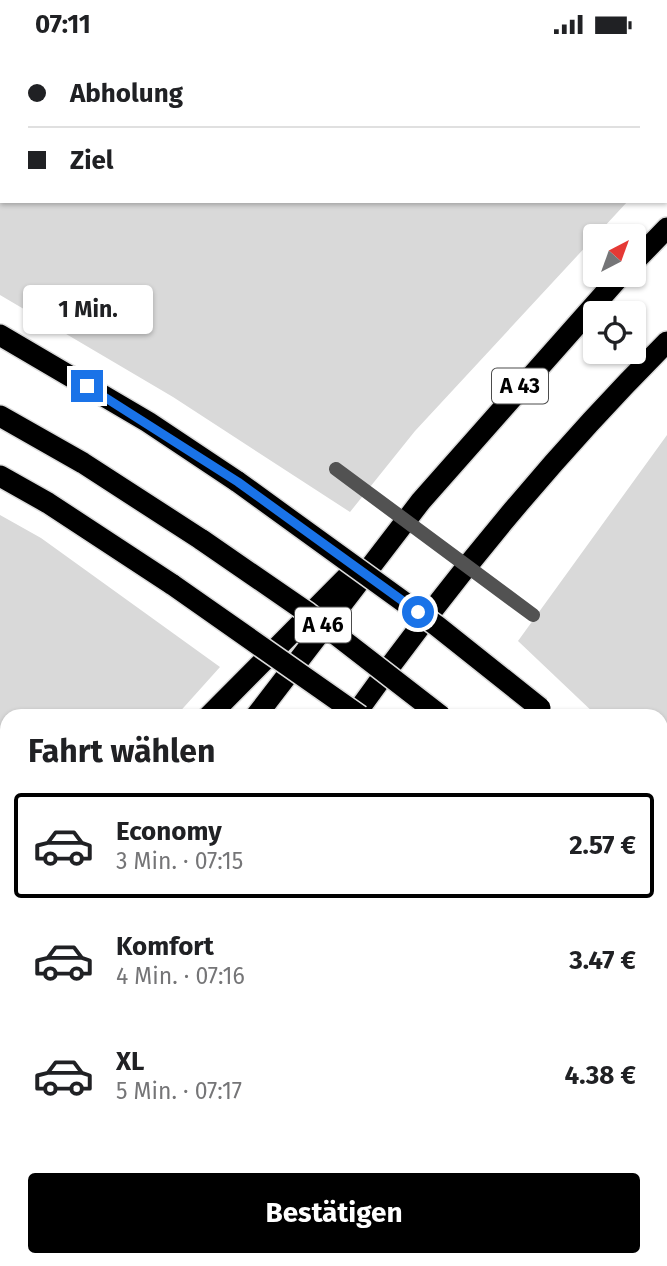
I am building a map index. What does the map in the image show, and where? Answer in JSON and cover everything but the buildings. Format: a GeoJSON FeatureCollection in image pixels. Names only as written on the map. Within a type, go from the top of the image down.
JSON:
{"type":"FeatureCollection","features":[{"type":"Feature","properties":{"kind":"highway"},"geometry":{"type":"LineString","coordinates":[[646,249],[667,228]]}},
{"type":"Feature","properties":{"kind":"highway","name":"A 43"},"geometry":{"type":"LineString","coordinates":[[261,709],[411,514],[534,370],[610,287]]}},
{"type":"Feature","properties":{"kind":"highway"},"geometry":{"type":"LineString","coordinates":[[0,335],[148,422],[238,482],[437,626],[541,709]]}},
{"type":"Feature","properties":{"kind":"highway"},"geometry":{"type":"LineString","coordinates":[[359,709],[483,545],[629,380],[667,342]]}},
{"type":"Feature","properties":{"kind":"highway","name":"A 46"},"geometry":{"type":"LineString","coordinates":[[0,416],[83,463],[202,540],[308,613],[432,709]]}},
{"type":"Feature","properties":{"kind":"highway"},"geometry":{"type":"LineString","coordinates":[[0,476],[48,503],[173,585],[350,709]]}},
{"type":"Feature","properties":{"kind":"highway"},"geometry":{"type":"LineString","coordinates":[[216,709],[411,514]]}},
{"type":"Feature","properties":{"kind":"lane"},"geometry":{"type":"LineString","coordinates":[[336,468],[533,615]]}},
{"type":"Feature","properties":{"kind":"shaded area"},"geometry":{"type":"Polygon","coordinates":[[[0,203],[626,203],[607,224],[583,224],[583,250],[415,431],[350,512],[173,397],[0,295],[0,203]]]}},
{"type":"Feature","properties":{"kind":"shaded area"},"geometry":{"type":"Polygon","coordinates":[[[667,435],[667,709],[590,709],[518,641],[667,435]]]}},
{"type":"Feature","properties":{"kind":"shaded area"},"geometry":{"type":"Polygon","coordinates":[[[0,515],[41,538],[220,667],[182,709],[0,709],[0,515]]]}},
{"type":"Feature","properties":{"kind":"route"},"geometry":{"type":"LineString","coordinates":[[87,386],[148,422],[238,482],[418,612]]}}]}
